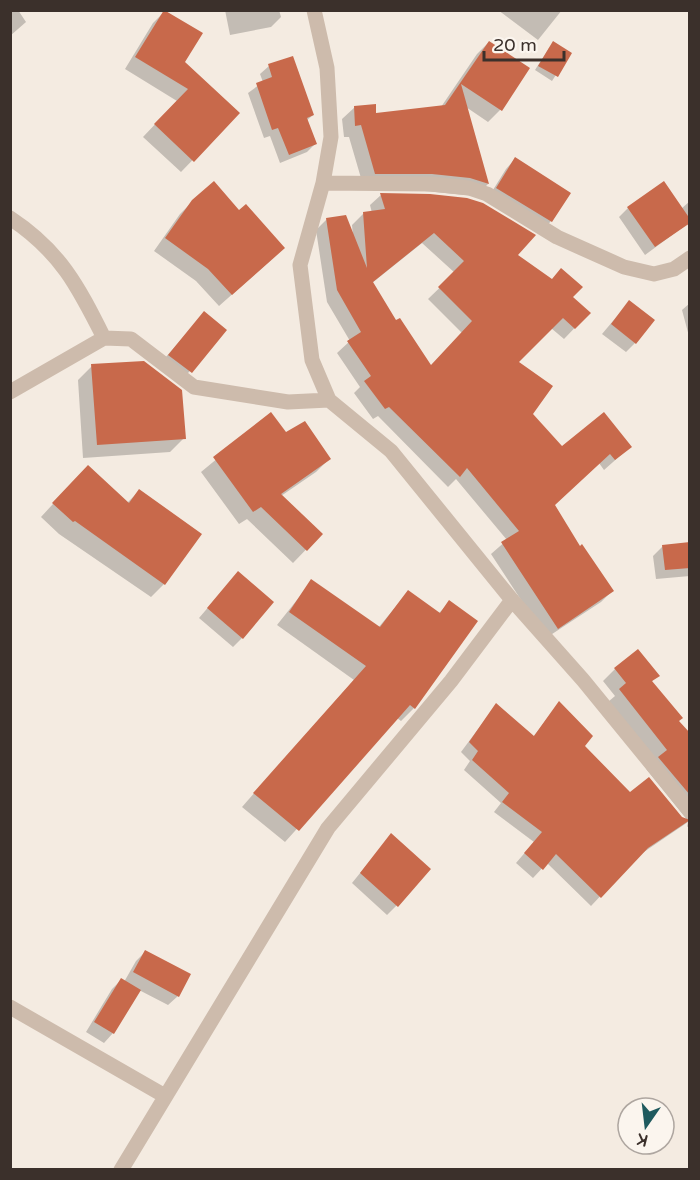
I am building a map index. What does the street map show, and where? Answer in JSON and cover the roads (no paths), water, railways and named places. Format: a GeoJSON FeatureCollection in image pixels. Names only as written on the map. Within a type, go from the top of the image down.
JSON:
{"type":"FeatureCollection","features":[{"type":"Feature","properties":{"kind":"street"},"geometry":{"type":"LineString","coordinates":[[314,10],[327,68],[331,137],[323,183],[300,265],[312,360],[329,400],[391,451],[512,600],[583,680],[690,811]]}},
{"type":"Feature","properties":{"kind":"street"},"geometry":{"type":"LineString","coordinates":[[323,183],[431,183],[469,188],[487,194],[557,237],[624,267],[654,274],[674,269],[690,258]]}},
{"type":"Feature","properties":{"kind":"street"},"geometry":{"type":"LineString","coordinates":[[10,218],[37,236],[76,283],[104,338]]}},
{"type":"Feature","properties":{"kind":"street"},"geometry":{"type":"LineString","coordinates":[[10,392],[104,338],[131,339],[194,387],[288,402],[329,400]]}},
{"type":"Feature","properties":{"kind":"street"},"geometry":{"type":"LineString","coordinates":[[122,1170],[328,828],[452,681],[512,600]]}},
{"type":"Feature","properties":{"kind":"street"},"geometry":{"type":"LineString","coordinates":[[10,1007],[165,1096]]}}]}
